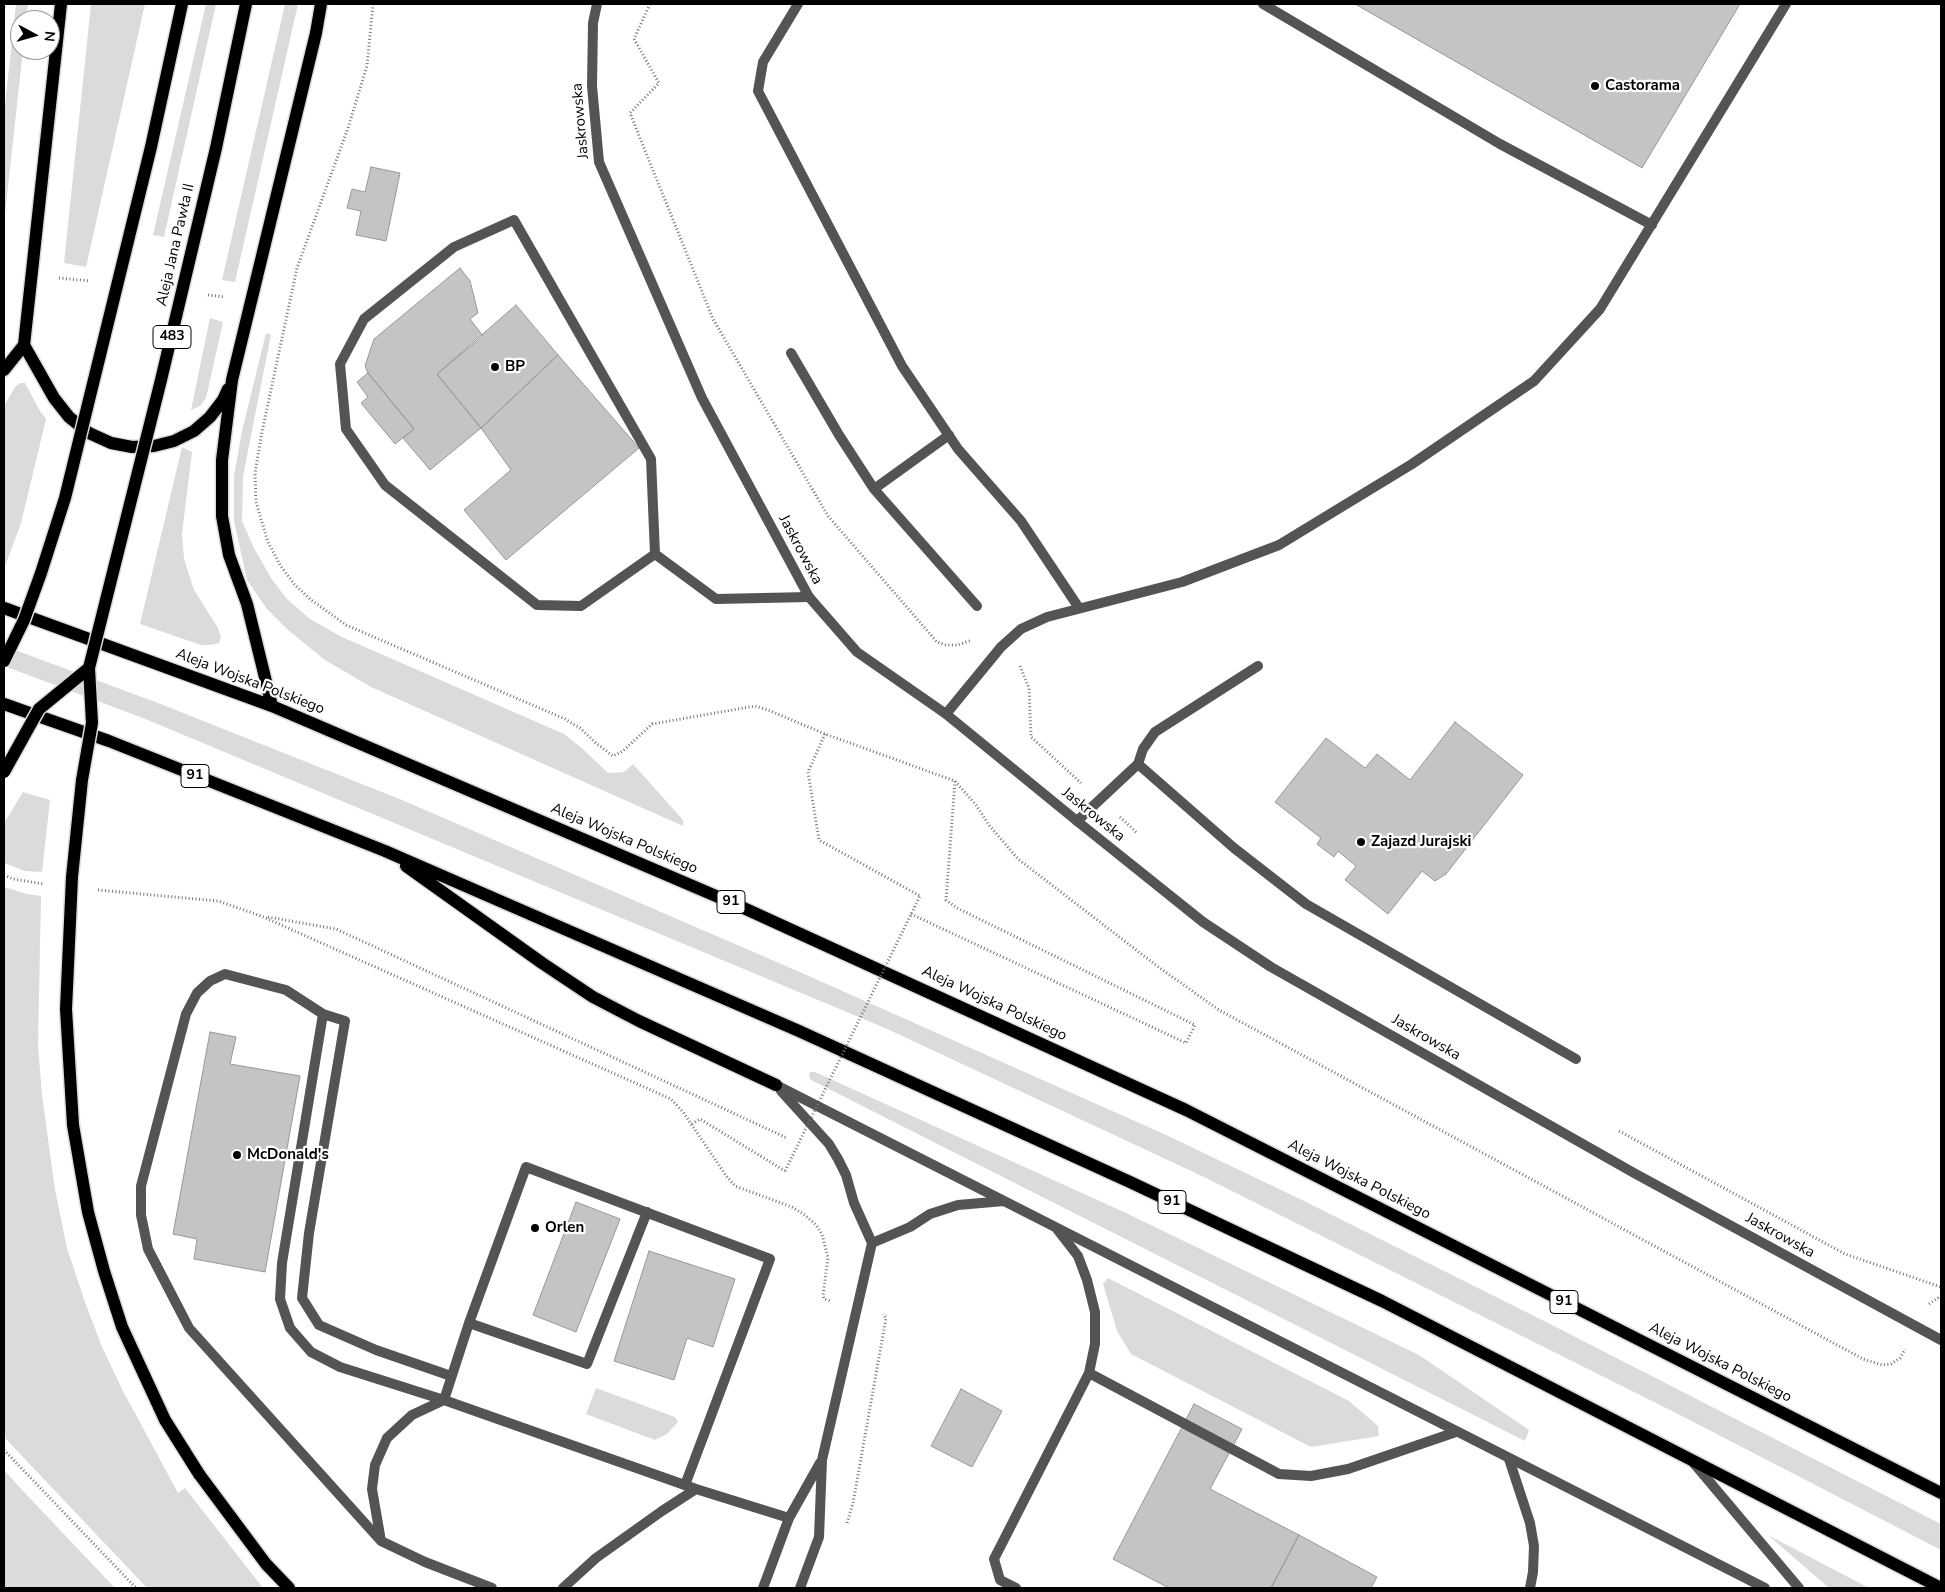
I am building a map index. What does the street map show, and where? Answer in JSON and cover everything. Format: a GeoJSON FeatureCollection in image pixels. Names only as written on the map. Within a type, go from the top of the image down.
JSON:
{"type":"FeatureCollection","features":[{"type":"Feature","properties":{"kind":"main road"},"geometry":{"type":"LineString","coordinates":[[4,370],[24,345],[60,4]]}},
{"type":"Feature","properties":{"kind":"main road"},"geometry":{"type":"LineString","coordinates":[[4,661],[24,620],[65,498],[151,147],[182,4]]}},
{"type":"Feature","properties":{"kind":"main road","name":"Aleja Jana Pawła II"},"geometry":{"type":"LineString","coordinates":[[246,4],[216,148],[161,380],[89,668],[92,723],[82,780],[72,877],[66,1008],[73,1125],[88,1212],[122,1327],[165,1420],[199,1474],[266,1564],[289,1588]]}},
{"type":"Feature","properties":{"kind":"main road"},"geometry":{"type":"LineString","coordinates":[[272,706],[247,604],[229,555],[222,516],[222,460],[232,380],[316,33],[321,4]]}},
{"type":"Feature","properties":{"kind":"main road"},"geometry":{"type":"LineString","coordinates":[[24,345],[54,398],[69,417],[88,433],[111,443],[132,447],[154,446],[167,443],[194,431],[210,417],[223,400],[232,380]]}},
{"type":"Feature","properties":{"kind":"main road","name":"Aleja Wojska Polskiego"},"geometry":{"type":"LineString","coordinates":[[4,608],[272,706],[737,905],[1186,1110],[1941,1493]]}},
{"type":"Feature","properties":{"kind":"main road"},"geometry":{"type":"LineString","coordinates":[[4,772],[39,709],[89,668]]}},
{"type":"Feature","properties":{"kind":"main road","name":"91"},"geometry":{"type":"LineString","coordinates":[[4,704],[109,741],[385,851],[799,1031],[1130,1182],[1382,1301],[1941,1588]]}},
{"type":"Feature","properties":{"kind":"main road"},"geometry":{"type":"LineString","coordinates":[[385,851],[593,997],[639,1021],[776,1085]]}},
{"type":"Feature","properties":{"kind":"street","name":"Jaskrowska"},"geometry":{"type":"LineString","coordinates":[[597,4],[593,24],[592,86],[599,162],[702,398],[809,597],[857,652],[946,714],[1077,822],[1203,922],[1271,968],[1634,1173],[1941,1340]]}},
{"type":"Feature","properties":{"kind":"street"},"geometry":{"type":"LineString","coordinates":[[798,4],[764,62],[758,91],[902,366],[958,449],[1021,522],[1079,608]]}},
{"type":"Feature","properties":{"kind":"street"},"geometry":{"type":"LineString","coordinates":[[1263,4],[1500,144],[1652,225]]}},
{"type":"Feature","properties":{"kind":"street"},"geometry":{"type":"LineString","coordinates":[[946,714],[1001,647],[1020,629],[1047,617],[1182,582],[1279,545],[1412,464],[1534,382],[1600,309],[1786,4]]}},
{"type":"Feature","properties":{"kind":"street"},"geometry":{"type":"LineString","coordinates":[[514,220],[651,459],[655,554],[581,606],[537,605],[385,485],[346,429],[340,364],[364,319],[454,247],[514,220]]}},
{"type":"Feature","properties":{"kind":"street"},"geometry":{"type":"LineString","coordinates":[[792,353],[874,489],[977,606]]}},
{"type":"Feature","properties":{"kind":"street"},"geometry":{"type":"LineString","coordinates":[[874,489],[949,435]]}},
{"type":"Feature","properties":{"kind":"street"},"geometry":{"type":"LineString","coordinates":[[655,554],[716,599],[809,597]]}},
{"type":"Feature","properties":{"kind":"street"},"geometry":{"type":"LineString","coordinates":[[1077,822],[1138,764],[1143,749],[1155,732],[1258,666]]}},
{"type":"Feature","properties":{"kind":"street"},"geometry":{"type":"LineString","coordinates":[[1138,764],[1234,848],[1306,904],[1576,1058]]}},
{"type":"Feature","properties":{"kind":"street"},"geometry":{"type":"LineString","coordinates":[[451,1376],[376,1350],[319,1325],[302,1298],[309,1233],[345,1021],[323,1014],[286,990],[225,974],[210,982],[197,993],[186,1014],[141,1186],[141,1215],[148,1249],[189,1328],[380,1541],[425,1562],[492,1588]]}},
{"type":"Feature","properties":{"kind":"street"},"geometry":{"type":"LineString","coordinates":[[323,1014],[282,1263],[280,1299],[290,1328],[311,1352],[340,1367],[439,1399],[696,1489],[789,1518]]}},
{"type":"Feature","properties":{"kind":"street"},"geometry":{"type":"LineString","coordinates":[[776,1085],[1765,1588]]}},
{"type":"Feature","properties":{"kind":"street"},"geometry":{"type":"LineString","coordinates":[[776,1085],[829,1144],[846,1175],[854,1204],[872,1243],[822,1460],[819,1537],[800,1588]]}},
{"type":"Feature","properties":{"kind":"street"},"geometry":{"type":"LineString","coordinates":[[380,1541],[372,1489],[374,1465],[387,1438],[412,1415],[439,1399],[451,1376],[526,1167],[770,1259],[685,1485]]}},
{"type":"Feature","properties":{"kind":"street"},"geometry":{"type":"LineString","coordinates":[[872,1243],[910,1227],[930,1214],[958,1205],[1005,1201]]}},
{"type":"Feature","properties":{"kind":"street"},"geometry":{"type":"LineString","coordinates":[[469,1323],[587,1364],[647,1212]]}},
{"type":"Feature","properties":{"kind":"street"},"geometry":{"type":"LineString","coordinates":[[1016,1588],[1000,1580],[994,1559],[1089,1373],[1095,1344],[1095,1312],[1078,1256],[1057,1229]]}},
{"type":"Feature","properties":{"kind":"street"},"geometry":{"type":"LineString","coordinates":[[1089,1373],[1279,1474],[1311,1476],[1348,1469],[1456,1432]]}},
{"type":"Feature","properties":{"kind":"street"},"geometry":{"type":"LineString","coordinates":[[1509,1458],[1530,1523],[1534,1546],[1534,1572],[1530,1588]]}},
{"type":"Feature","properties":{"kind":"street"},"geometry":{"type":"LineString","coordinates":[[1690,1458],[1799,1588]]}},
{"type":"Feature","properties":{"kind":"street"},"geometry":{"type":"LineString","coordinates":[[763,1588],[789,1518],[822,1460]]}},
{"type":"Feature","properties":{"kind":"street"},"geometry":{"type":"LineString","coordinates":[[563,1588],[596,1558],[696,1489]]}},
{"type":"Feature","properties":{"kind":"path"},"geometry":{"type":"LineString","coordinates":[[623,750],[652,724],[755,706],[825,734],[955,781],[976,804],[989,825],[1018,859],[1157,966],[1219,1010],[1862,1359],[1882,1365],[1891,1364],[1900,1358],[1907,1345]]}},
{"type":"Feature","properties":{"kind":"path"},"geometry":{"type":"LineString","coordinates":[[692,1124],[700,1119],[785,1170],[920,896],[819,840],[808,772],[825,734]]}},
{"type":"Feature","properties":{"kind":"path"},"geometry":{"type":"LineString","coordinates":[[911,914],[1186,1043],[1194,1025],[957,908],[946,900],[955,781]]}},
{"type":"Feature","properties":{"kind":"path"},"geometry":{"type":"LineString","coordinates":[[4,875],[13,880],[52,885]]}},
{"type":"Feature","properties":{"kind":"path"},"geometry":{"type":"LineString","coordinates":[[91,890],[218,901],[261,916],[671,1099],[692,1124],[735,1186],[792,1206],[816,1225],[822,1234],[828,1258],[823,1295],[824,1298],[834,1301]]}},
{"type":"Feature","properties":{"kind":"path"},"geometry":{"type":"LineString","coordinates":[[261,916],[336,929],[799,1144]]}},
{"type":"Feature","properties":{"kind":"path"},"geometry":{"type":"LineString","coordinates":[[1927,1306],[1941,1296]]}},
{"type":"Feature","properties":{"kind":"path"},"geometry":{"type":"LineString","coordinates":[[846,1527],[853,1503],[886,1318],[884,1314],[875,1311]]}},
{"type":"Feature","properties":{"kind":"path"},"geometry":{"type":"LineString","coordinates":[[4,1450],[136,1588]]}},
{"type":"Feature","properties":{"kind":"shaded area"},"geometry":{"type":"Polygon","coordinates":[[[16,4],[28,4],[27,10],[15,10],[16,4]]]}},
{"type":"Feature","properties":{"kind":"shaded area"},"geometry":{"type":"Polygon","coordinates":[[[91,4],[145,4],[86,267],[64,263],[91,4]]]}},
{"type":"Feature","properties":{"kind":"shaded area"},"geometry":{"type":"Polygon","coordinates":[[[206,4],[216,4],[164,237],[153,235],[206,4]]]}},
{"type":"Feature","properties":{"kind":"shaded area"},"geometry":{"type":"Polygon","coordinates":[[[285,4],[298,4],[235,282],[222,280],[285,4]]]}},
{"type":"Feature","properties":{"kind":"shaded area"},"geometry":{"type":"Polygon","coordinates":[[[10,59],[22,60],[4,223],[4,114],[10,59]]]}},
{"type":"Feature","properties":{"kind":"shaded area"},"geometry":{"type":"Polygon","coordinates":[[[210,318],[223,322],[206,398],[200,406],[191,410],[210,318]]]}},
{"type":"Feature","properties":{"kind":"shaded area"},"geometry":{"type":"Polygon","coordinates":[[[266,333],[271,335],[243,476],[242,521],[254,548],[271,578],[287,599],[310,619],[342,637],[564,734],[608,773],[624,772],[633,764],[683,820],[683,826],[371,687],[325,660],[288,630],[267,609],[247,580],[234,521],[234,476],[242,431],[266,333]]]}},
{"type":"Feature","properties":{"kind":"shaded area"},"geometry":{"type":"Polygon","coordinates":[[[20,383],[25,383],[46,419],[21,523],[4,569],[4,406],[15,387],[20,383]]]}},
{"type":"Feature","properties":{"kind":"shaded area"},"geometry":{"type":"Polygon","coordinates":[[[182,447],[192,452],[182,534],[184,559],[194,590],[218,628],[221,637],[219,643],[210,645],[201,645],[140,624],[182,447]]]}},
{"type":"Feature","properties":{"kind":"shaded area"},"geometry":{"type":"Polygon","coordinates":[[[4,646],[158,703],[402,800],[802,973],[1164,1134],[1302,1200],[1548,1323],[1941,1524],[1941,1550],[1680,1415],[1204,1177],[885,1028],[143,718],[4,666],[4,646]]]}},
{"type":"Feature","properties":{"kind":"shaded area"},"geometry":{"type":"Polygon","coordinates":[[[23,792],[50,800],[42,872],[25,871],[4,863],[4,823],[23,792]]]}},
{"type":"Feature","properties":{"kind":"shaded area"},"geometry":{"type":"Polygon","coordinates":[[[4,887],[41,896],[38,1045],[42,1095],[55,1190],[67,1248],[85,1302],[102,1347],[123,1391],[178,1493],[185,1488],[263,1588],[147,1588],[4,1437],[4,887]]]}},
{"type":"Feature","properties":{"kind":"shaded area"},"geometry":{"type":"Polygon","coordinates":[[[810,1072],[815,1072],[1126,1213],[1419,1355],[1529,1430],[1525,1441],[811,1080],[810,1072]]]}},
{"type":"Feature","properties":{"kind":"shaded area"},"geometry":{"type":"Polygon","coordinates":[[[1108,1278],[1349,1401],[1378,1426],[1379,1436],[1311,1447],[1131,1354],[1117,1331],[1103,1284],[1108,1278]]]}},
{"type":"Feature","properties":{"kind":"shaded area"},"geometry":{"type":"Polygon","coordinates":[[[596,1388],[675,1417],[678,1422],[667,1434],[655,1440],[586,1414],[596,1388]]]}},
{"type":"Feature","properties":{"kind":"shaded area"},"geometry":{"type":"Polygon","coordinates":[[[4,1470],[23,1491],[115,1588],[4,1588],[4,1470]]]}},
{"type":"Feature","properties":{"kind":"shaded area"},"geometry":{"type":"Polygon","coordinates":[[[1768,1535],[1869,1588],[1829,1588],[1768,1535]]]}},
{"type":"Feature","properties":{"kind":"building","name":"Castorama"},"geometry":{"type":"Polygon","coordinates":[[[1355,4],[1740,4],[1642,168],[1355,4]]]}},
{"type":"Feature","properties":{"kind":"building"},"geometry":{"type":"Polygon","coordinates":[[[371,167],[400,173],[386,241],[356,235],[361,211],[347,208],[352,189],[365,192],[371,167]]]}},
{"type":"Feature","properties":{"kind":"building"},"geometry":{"type":"Polygon","coordinates":[[[460,268],[470,281],[478,313],[470,319],[483,336],[437,374],[481,428],[430,470],[403,438],[414,429],[368,373],[365,366],[374,339],[460,268]]]}},
{"type":"Feature","properties":{"kind":"building","name":"BP"},"geometry":{"type":"Polygon","coordinates":[[[516,305],[558,355],[481,428],[437,374],[516,305]]]}},
{"type":"Feature","properties":{"kind":"building"},"geometry":{"type":"Polygon","coordinates":[[[558,355],[639,448],[506,560],[464,510],[511,470],[481,428],[558,355]]]}},
{"type":"Feature","properties":{"kind":"building"},"geometry":{"type":"Polygon","coordinates":[[[368,373],[414,429],[395,444],[361,403],[368,397],[357,382],[368,373]]]}},
{"type":"Feature","properties":{"kind":"building"},"geometry":{"type":"Polygon","coordinates":[[[1455,722],[1523,775],[1446,874],[1435,881],[1422,871],[1388,914],[1345,880],[1356,866],[1338,851],[1334,857],[1317,844],[1321,838],[1275,802],[1326,738],[1365,768],[1377,754],[1410,780],[1455,722]]]}},
{"type":"Feature","properties":{"kind":"building","name":"McDonald's"},"geometry":{"type":"Polygon","coordinates":[[[210,1032],[236,1037],[230,1064],[300,1076],[265,1272],[194,1259],[197,1239],[173,1234],[210,1032]]]}},
{"type":"Feature","properties":{"kind":"building"},"geometry":{"type":"Polygon","coordinates":[[[576,1202],[620,1219],[576,1332],[533,1315],[576,1202]]]}},
{"type":"Feature","properties":{"kind":"building"},"geometry":{"type":"Polygon","coordinates":[[[649,1251],[735,1279],[713,1347],[687,1338],[674,1380],[614,1361],[649,1251]]]}},
{"type":"Feature","properties":{"kind":"building"},"geometry":{"type":"Polygon","coordinates":[[[961,1389],[1002,1411],[972,1467],[931,1446],[961,1389]]]}},
{"type":"Feature","properties":{"kind":"building"},"geometry":{"type":"Polygon","coordinates":[[[1194,1404],[1242,1429],[1210,1489],[1299,1535],[1271,1588],[1169,1588],[1113,1559],[1194,1404]]]}},
{"type":"Feature","properties":{"kind":"building"},"geometry":{"type":"Polygon","coordinates":[[[1299,1535],[1377,1577],[1371,1588],[1271,1588],[1299,1535]]]}},
{"type":"Feature","properties":{"kind":"place","name":"Castorama"},"geometry":{"type":"Point","coordinates":[1595,86]}},
{"type":"Feature","properties":{"kind":"place","name":"BP"},"geometry":{"type":"Point","coordinates":[495,367]}},
{"type":"Feature","properties":{"kind":"place","name":"Zajazd Jurajski"},"geometry":{"type":"Point","coordinates":[1361,842]}},
{"type":"Feature","properties":{"kind":"place","name":"McDonald's"},"geometry":{"type":"Point","coordinates":[237,1155]}},
{"type":"Feature","properties":{"kind":"place","name":"Orlen"},"geometry":{"type":"Point","coordinates":[535,1228]}}]}
